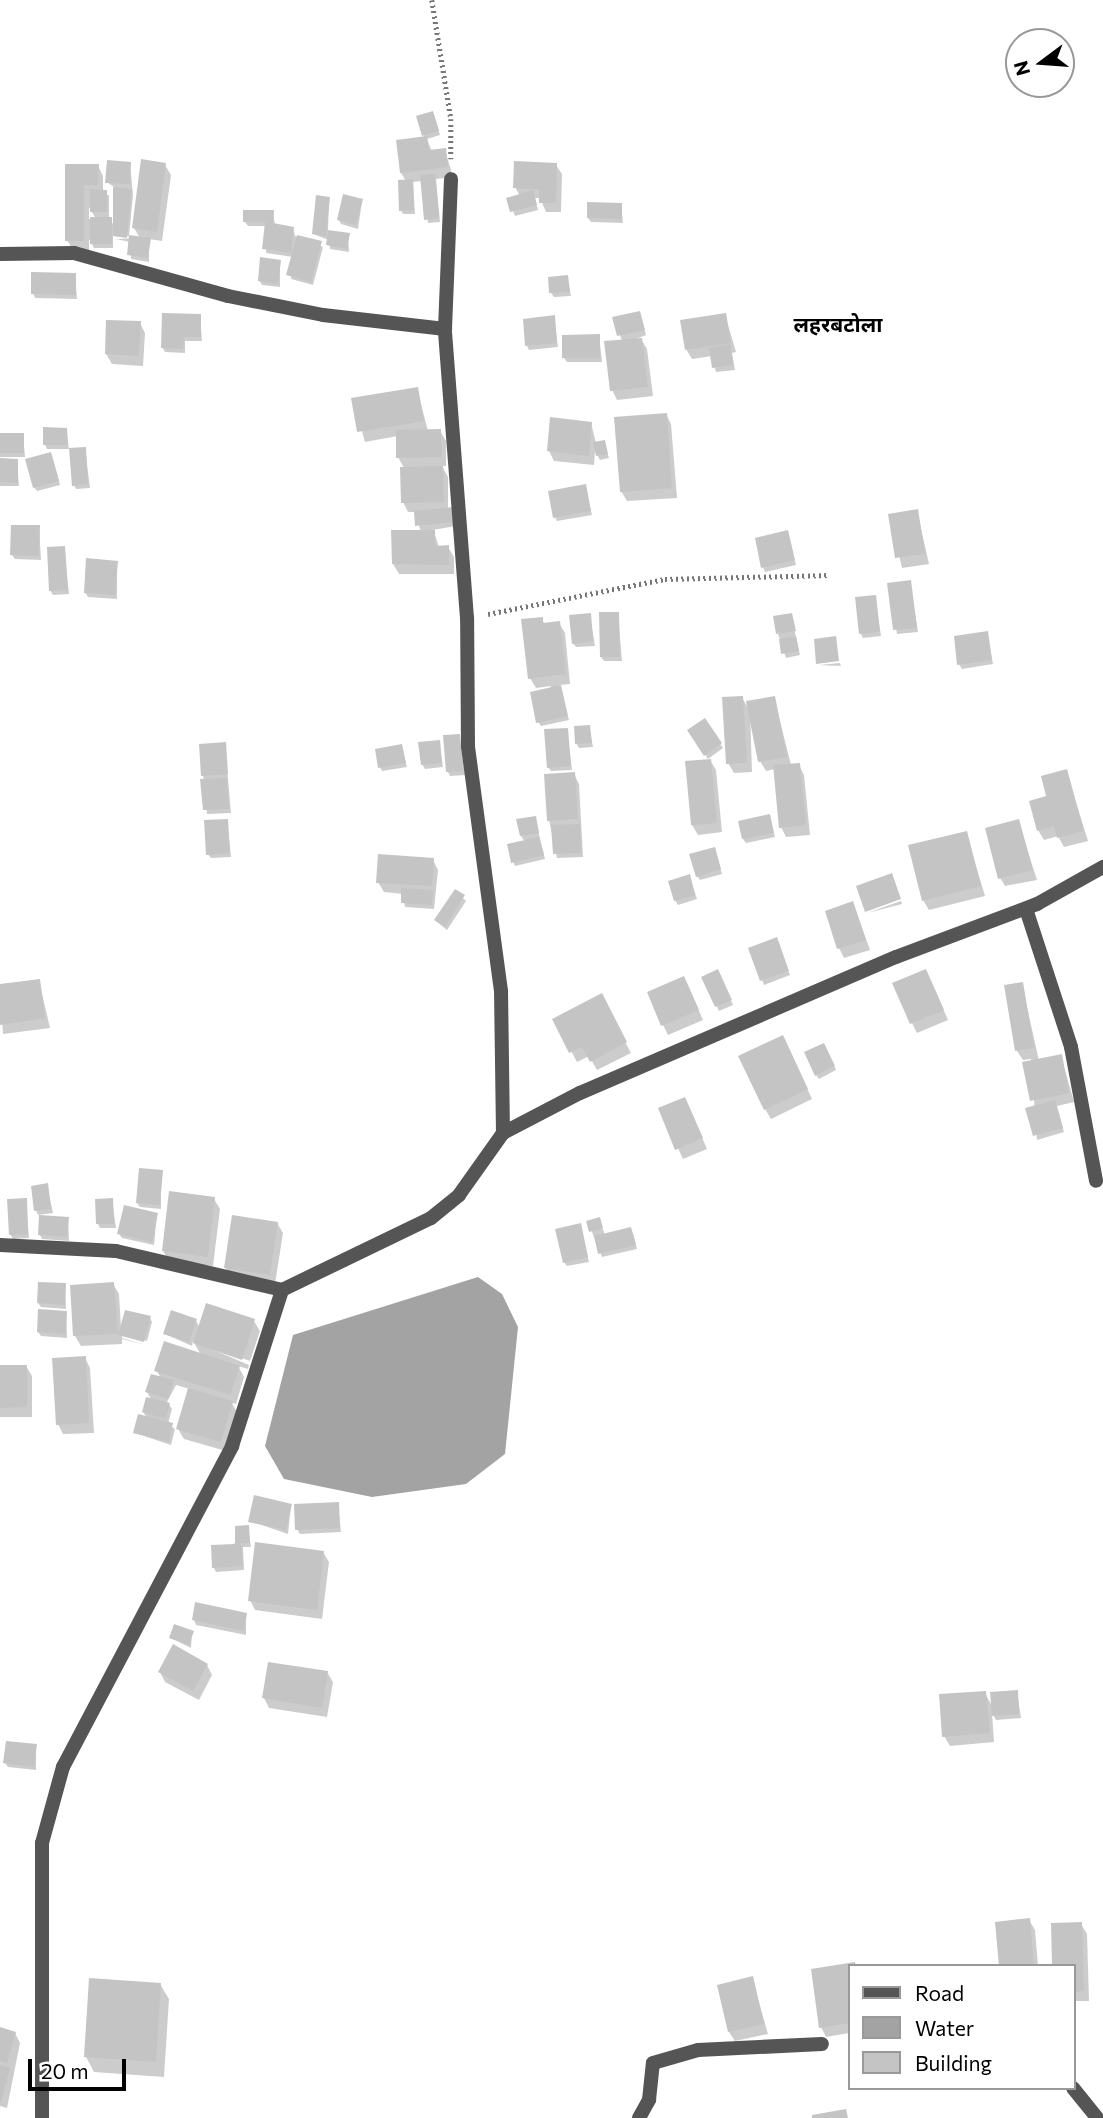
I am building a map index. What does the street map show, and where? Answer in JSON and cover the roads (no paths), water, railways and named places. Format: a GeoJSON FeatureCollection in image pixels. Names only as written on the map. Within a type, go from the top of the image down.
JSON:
{"type":"FeatureCollection","features":[{"type":"Feature","properties":{"kind":"street"},"geometry":{"type":"LineString","coordinates":[[451,179],[445,329],[467,618],[468,746],[501,991],[503,1133]]}},
{"type":"Feature","properties":{"kind":"street"},"geometry":{"type":"LineString","coordinates":[[0,254],[74,253],[228,296],[323,315],[445,329]]}},
{"type":"Feature","properties":{"kind":"street"},"geometry":{"type":"LineString","coordinates":[[0,1245],[116,1251],[282,1290],[431,1218],[459,1195],[503,1133],[580,1093],[896,957],[1026,909],[1103,867]]}},
{"type":"Feature","properties":{"kind":"street"},"geometry":{"type":"LineString","coordinates":[[1026,909],[1072,1047],[1096,1181]]}},
{"type":"Feature","properties":{"kind":"street"},"geometry":{"type":"LineString","coordinates":[[42,2118],[41,1843],[63,1767],[232,1446],[282,1290]]}},
{"type":"Feature","properties":{"kind":"street"},"geometry":{"type":"LineString","coordinates":[[639,2118],[649,2100],[653,2063],[698,2050],[822,2044]]}},
{"type":"Feature","properties":{"kind":"street"},"geometry":{"type":"LineString","coordinates":[[1075,2090],[1097,2118]]}},
{"type":"Feature","properties":{"kind":"water"},"geometry":{"type":"Polygon","coordinates":[[[478,1277],[502,1294],[518,1327],[505,1454],[466,1484],[372,1497],[284,1479],[265,1446],[293,1335],[478,1277]]]}},
{"type":"Feature","properties":{"kind":"district","name":"लहरबटोला"},"geometry":{"type":"Point","coordinates":[838,324]}}]}
